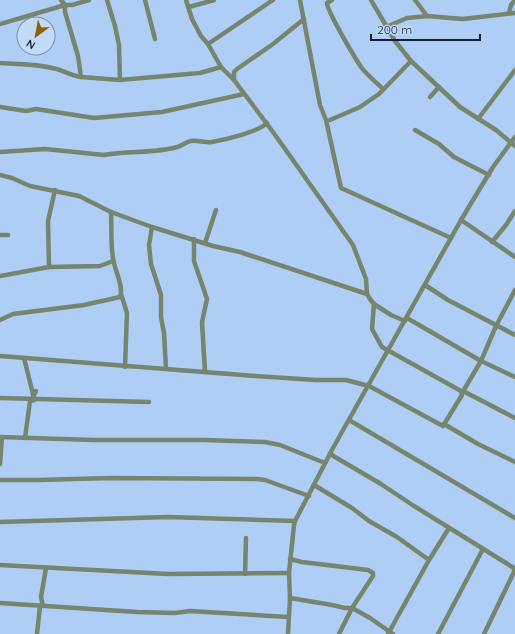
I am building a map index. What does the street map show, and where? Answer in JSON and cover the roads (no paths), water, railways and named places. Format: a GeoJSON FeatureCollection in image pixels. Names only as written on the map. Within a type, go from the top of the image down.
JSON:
{"type":"FeatureCollection","features":[{"type":"Feature","properties":{"kind":"street"},"geometry":{"type":"LineString","coordinates":[[61,0],[64,5],[78,56],[81,77]]}},
{"type":"Feature","properties":{"kind":"street"},"geometry":{"type":"LineString","coordinates":[[0,24],[64,5],[72,5],[89,0]]}},
{"type":"Feature","properties":{"kind":"street"},"geometry":{"type":"LineString","coordinates":[[107,0],[119,45],[120,80]]}},
{"type":"Feature","properties":{"kind":"street"},"geometry":{"type":"LineString","coordinates":[[145,0],[155,39]]}},
{"type":"Feature","properties":{"kind":"street"},"geometry":{"type":"LineString","coordinates":[[186,0],[192,19],[221,67],[234,80],[267,123],[353,245],[366,279],[367,294],[374,304],[391,315],[406,319],[481,361],[515,377]]}},
{"type":"Feature","properties":{"kind":"street"},"geometry":{"type":"LineString","coordinates":[[189,8],[214,0]]}},
{"type":"Feature","properties":{"kind":"street"},"geometry":{"type":"LineString","coordinates":[[208,44],[273,0]]}},
{"type":"Feature","properties":{"kind":"street"},"geometry":{"type":"LineString","coordinates":[[300,0],[320,105],[326,120],[341,188],[452,238]]}},
{"type":"Feature","properties":{"kind":"street"},"geometry":{"type":"LineString","coordinates":[[332,0],[327,3],[327,7],[335,22],[361,67],[383,89]]}},
{"type":"Feature","properties":{"kind":"street"},"geometry":{"type":"LineString","coordinates":[[371,0],[395,41],[411,61],[460,107],[496,130],[513,144]]}},
{"type":"Feature","properties":{"kind":"street"},"geometry":{"type":"LineString","coordinates":[[415,0],[427,16]]}},
{"type":"Feature","properties":{"kind":"street"},"geometry":{"type":"LineString","coordinates":[[509,13],[511,5],[515,1]]}},
{"type":"Feature","properties":{"kind":"street"},"geometry":{"type":"LineString","coordinates":[[386,27],[407,18],[427,16],[463,19],[515,13]]}},
{"type":"Feature","properties":{"kind":"street"},"geometry":{"type":"LineString","coordinates":[[234,80],[234,72],[237,69],[273,44],[304,18]]}},
{"type":"Feature","properties":{"kind":"street"},"geometry":{"type":"LineString","coordinates":[[330,120],[360,107],[379,94],[411,61]]}},
{"type":"Feature","properties":{"kind":"street"},"geometry":{"type":"LineString","coordinates":[[0,63],[44,67],[60,70],[73,76],[120,80],[200,74],[221,67]]}},
{"type":"Feature","properties":{"kind":"street"},"geometry":{"type":"LineString","coordinates":[[478,119],[515,70]]}},
{"type":"Feature","properties":{"kind":"street"},"geometry":{"type":"LineString","coordinates":[[430,97],[438,87]]}},
{"type":"Feature","properties":{"kind":"street"},"geometry":{"type":"LineString","coordinates":[[0,107],[26,111],[36,109],[94,118],[162,112],[244,94]]}},
{"type":"Feature","properties":{"kind":"street"},"geometry":{"type":"LineString","coordinates":[[0,152],[44,149],[104,155],[153,150],[179,147],[183,143],[192,141],[212,142],[262,127],[267,123]]}},
{"type":"Feature","properties":{"kind":"street"},"geometry":{"type":"LineString","coordinates":[[414,130],[439,144],[454,157],[489,174]]}},
{"type":"Feature","properties":{"kind":"street"},"geometry":{"type":"LineString","coordinates":[[288,634],[290,598],[289,573],[295,521],[325,463],[461,220],[492,167],[513,144],[515,138]]}},
{"type":"Feature","properties":{"kind":"street"},"geometry":{"type":"LineString","coordinates":[[0,175],[12,178],[30,186],[56,190],[79,196],[111,212],[152,227],[240,252],[367,294]]}},
{"type":"Feature","properties":{"kind":"street"},"geometry":{"type":"LineString","coordinates":[[49,267],[48,221],[56,190]]}},
{"type":"Feature","properties":{"kind":"street"},"geometry":{"type":"LineString","coordinates":[[205,243],[216,210]]}},
{"type":"Feature","properties":{"kind":"street"},"geometry":{"type":"LineString","coordinates":[[492,242],[515,211]]}},
{"type":"Feature","properties":{"kind":"street"},"geometry":{"type":"LineString","coordinates":[[111,212],[113,261],[127,313],[125,366]]}},
{"type":"Feature","properties":{"kind":"street"},"geometry":{"type":"LineString","coordinates":[[461,220],[515,257]]}},
{"type":"Feature","properties":{"kind":"street"},"geometry":{"type":"LineString","coordinates":[[152,227],[149,245],[150,258],[161,295],[161,318],[164,333],[166,368]]}},
{"type":"Feature","properties":{"kind":"street"},"geometry":{"type":"LineString","coordinates":[[0,235],[8,235]]}},
{"type":"Feature","properties":{"kind":"street"},"geometry":{"type":"LineString","coordinates":[[194,239],[194,261],[207,299],[202,322],[205,372]]}},
{"type":"Feature","properties":{"kind":"street"},"geometry":{"type":"LineString","coordinates":[[0,276],[49,267],[100,266],[113,261]]}},
{"type":"Feature","properties":{"kind":"street"},"geometry":{"type":"LineString","coordinates":[[425,285],[496,326],[515,335]]}},
{"type":"Feature","properties":{"kind":"street"},"geometry":{"type":"LineString","coordinates":[[444,424],[481,361],[496,326],[515,290]]}},
{"type":"Feature","properties":{"kind":"street"},"geometry":{"type":"LineString","coordinates":[[0,320],[13,314],[84,305],[117,298],[121,294]]}},
{"type":"Feature","properties":{"kind":"street"},"geometry":{"type":"LineString","coordinates":[[374,304],[372,329],[382,347],[388,352],[462,392],[515,418]]}},
{"type":"Feature","properties":{"kind":"street"},"geometry":{"type":"LineString","coordinates":[[0,356],[308,380],[346,380],[368,386],[442,426],[444,424],[478,444],[515,462]]}},
{"type":"Feature","properties":{"kind":"street"},"geometry":{"type":"LineString","coordinates":[[24,358],[34,400]]}},
{"type":"Feature","properties":{"kind":"street"},"geometry":{"type":"LineString","coordinates":[[34,400],[33,397],[36,391]]}},
{"type":"Feature","properties":{"kind":"street"},"geometry":{"type":"LineString","coordinates":[[0,398],[149,402]]}},
{"type":"Feature","properties":{"kind":"street"},"geometry":{"type":"LineString","coordinates":[[25,438],[30,401],[34,400]]}},
{"type":"Feature","properties":{"kind":"street"},"geometry":{"type":"LineString","coordinates":[[349,420],[515,518]]}},
{"type":"Feature","properties":{"kind":"street"},"geometry":{"type":"LineString","coordinates":[[0,464],[1,437],[94,440],[204,440],[265,442],[280,445],[325,463]]}},
{"type":"Feature","properties":{"kind":"street"},"geometry":{"type":"LineString","coordinates":[[330,454],[381,484],[515,570],[484,634]]}},
{"type":"Feature","properties":{"kind":"street"},"geometry":{"type":"LineString","coordinates":[[0,480],[111,478],[257,479],[286,487],[309,496]]}},
{"type":"Feature","properties":{"kind":"street"},"geometry":{"type":"LineString","coordinates":[[314,485],[352,508],[369,521],[397,537],[429,560]]}},
{"type":"Feature","properties":{"kind":"street"},"geometry":{"type":"LineString","coordinates":[[0,522],[168,517],[295,521]]}},
{"type":"Feature","properties":{"kind":"street"},"geometry":{"type":"LineString","coordinates":[[290,598],[352,608],[370,618],[390,633],[429,560],[449,528]]}},
{"type":"Feature","properties":{"kind":"street"},"geometry":{"type":"LineString","coordinates":[[245,574],[246,538]]}},
{"type":"Feature","properties":{"kind":"street"},"geometry":{"type":"LineString","coordinates":[[438,634],[484,549]]}},
{"type":"Feature","properties":{"kind":"street"},"geometry":{"type":"LineString","coordinates":[[290,559],[302,562],[368,570],[373,573],[373,576],[352,608],[339,634]]}},
{"type":"Feature","properties":{"kind":"street"},"geometry":{"type":"LineString","coordinates":[[0,565],[168,574],[289,573]]}},
{"type":"Feature","properties":{"kind":"street"},"geometry":{"type":"LineString","coordinates":[[37,634],[46,568]]}},
{"type":"Feature","properties":{"kind":"street"},"geometry":{"type":"LineString","coordinates":[[0,603],[5,602],[137,612],[175,613],[190,611],[288,617]]}}]}
